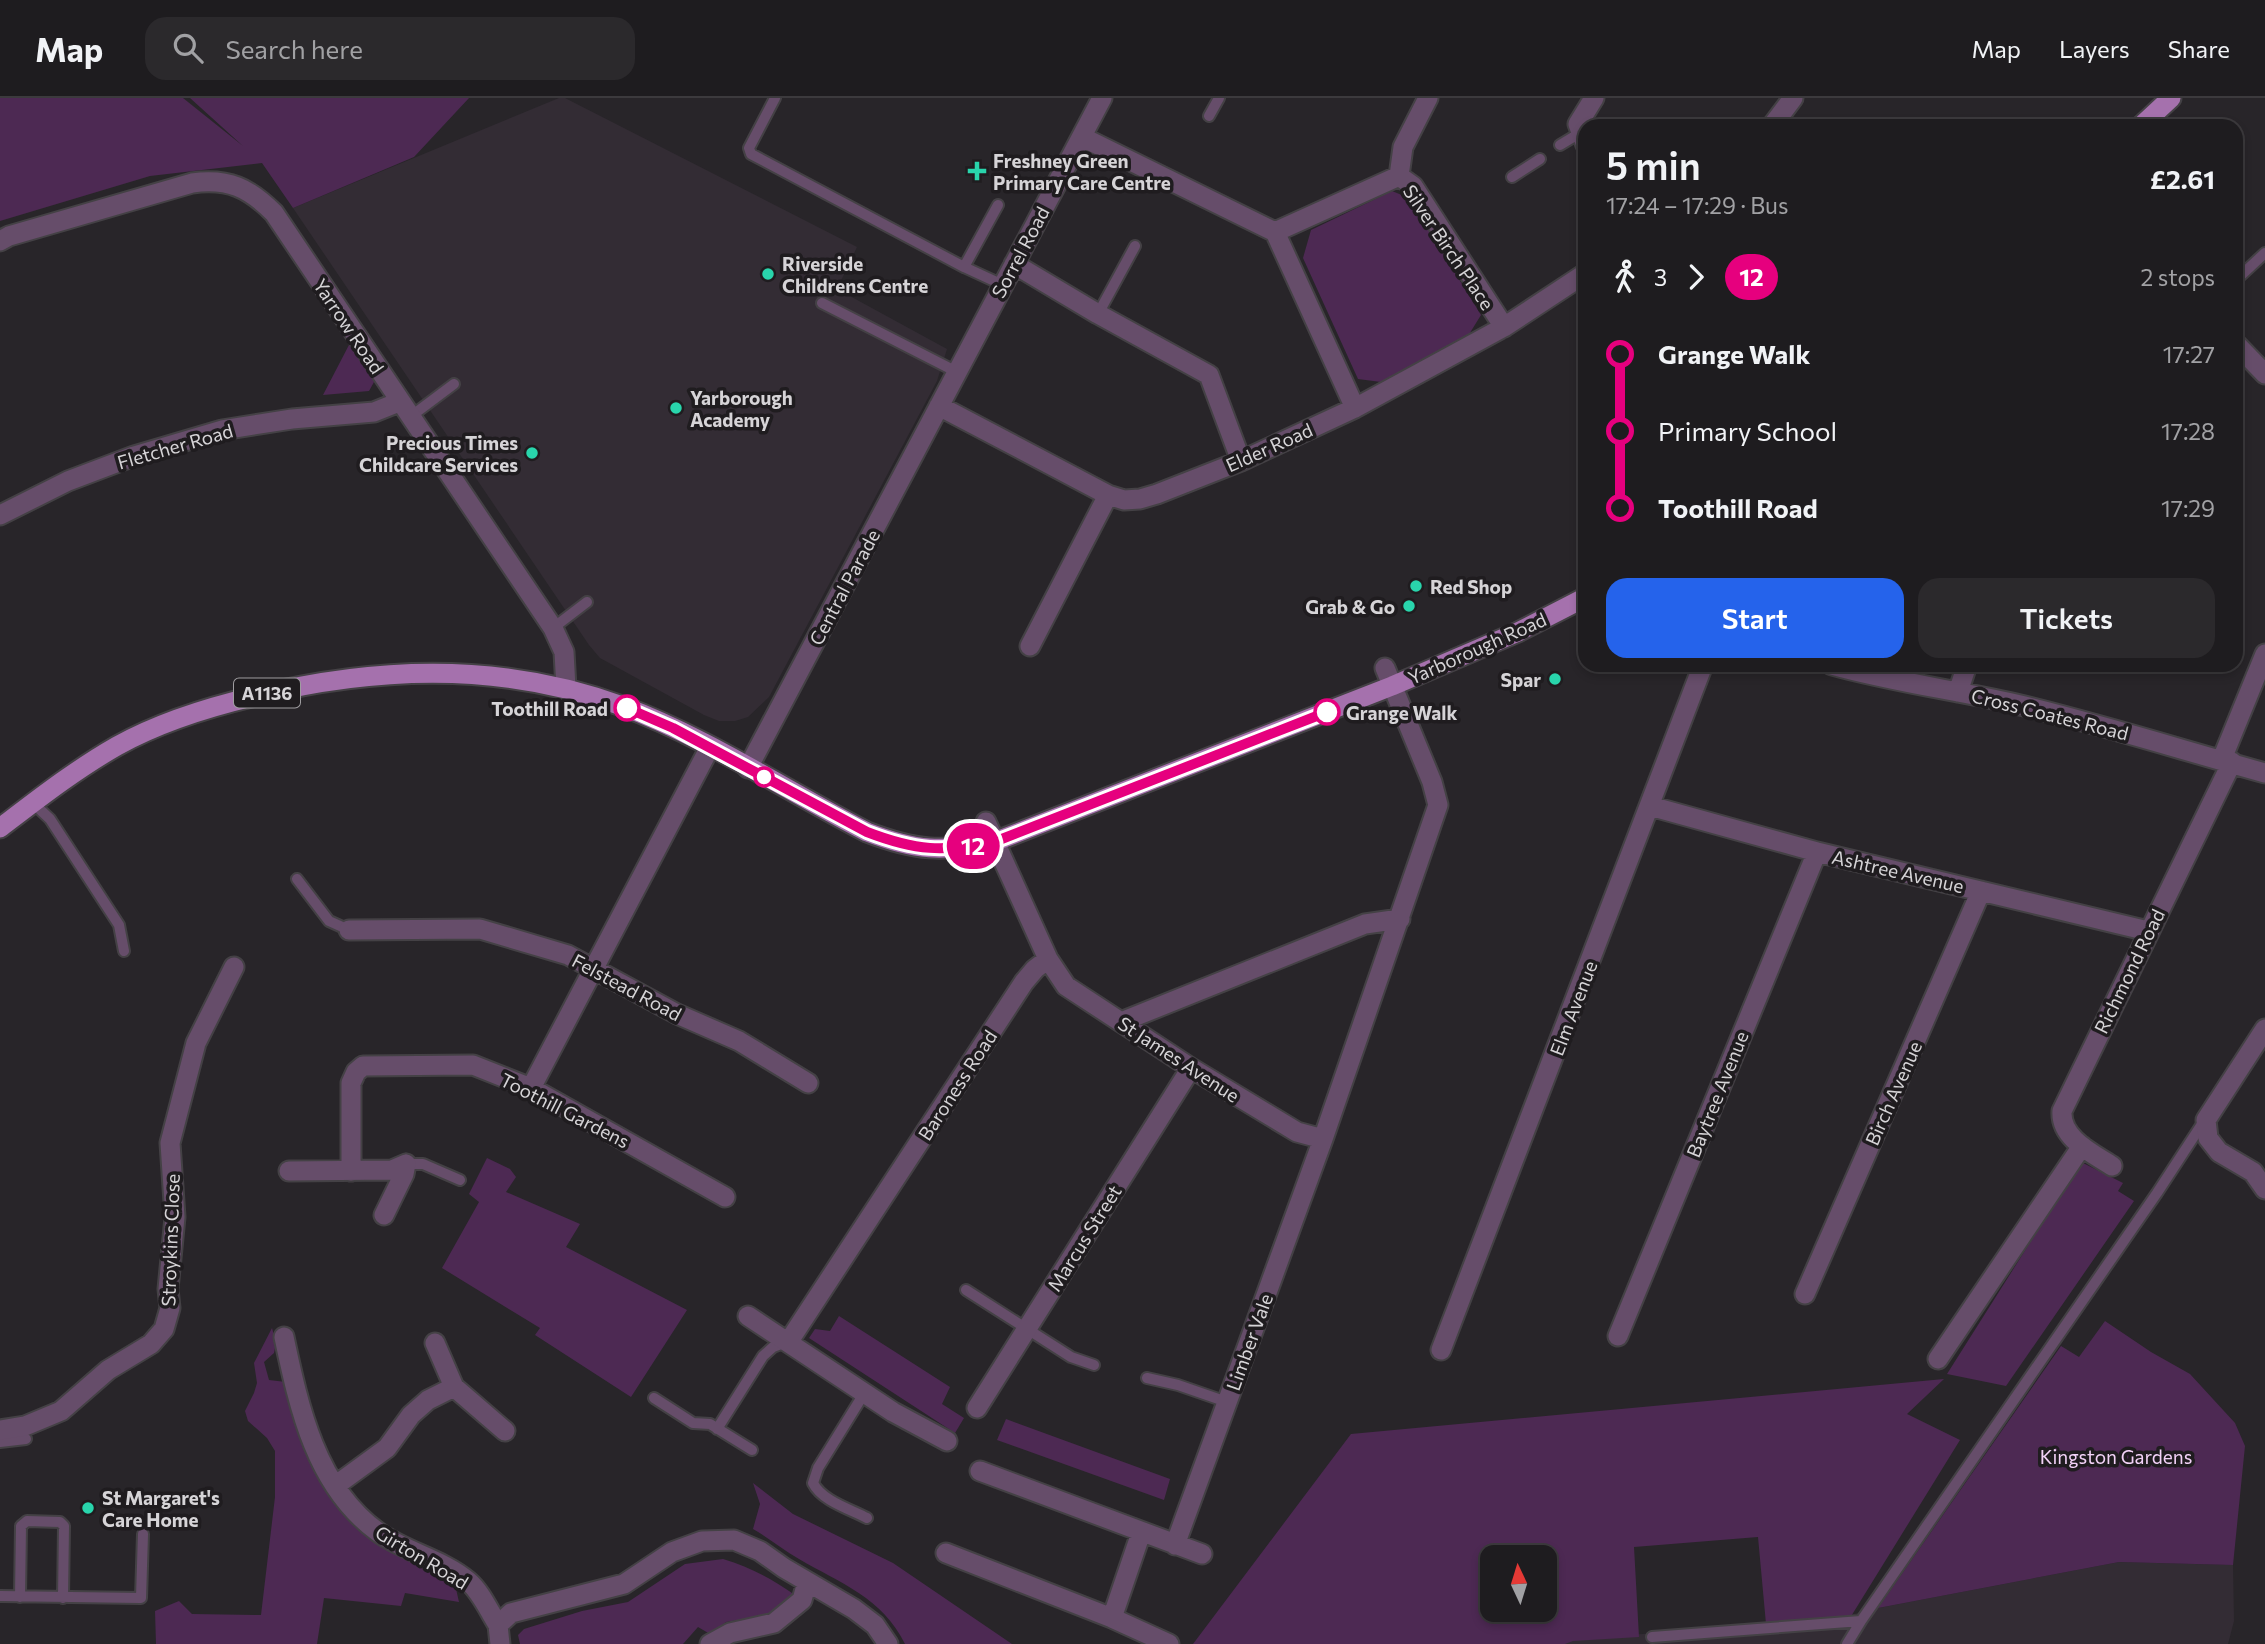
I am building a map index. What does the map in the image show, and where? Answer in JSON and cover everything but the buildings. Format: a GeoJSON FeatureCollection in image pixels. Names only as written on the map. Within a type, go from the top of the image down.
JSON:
{"type":"FeatureCollection","features":[{"type":"Feature","properties":{"kind":"main road"},"geometry":{"type":"LineString","coordinates":[[2148,119],[2171,98]]}},
{"type":"Feature","properties":{"kind":"main road","name":"Yarborough Road"},"geometry":{"type":"LineString","coordinates":[[0,828],[69,775],[119,745],[173,720],[290,687],[352,676],[415,671],[492,676],[566,688],[621,705],[710,747],[837,817],[895,843],[924,849],[960,849],[994,842],[1388,677],[1518,632],[1578,601]]}},
{"type":"Feature","properties":{"kind":"street","name":"Sorrel Road"},"geometry":{"type":"LineString","coordinates":[[939,406],[1102,98]]}},
{"type":"Feature","properties":{"kind":"street"},"geometry":{"type":"LineString","coordinates":[[1399,176],[1404,147],[1428,98]]}},
{"type":"Feature","properties":{"kind":"street"},"geometry":{"type":"LineString","coordinates":[[1777,119],[1793,98]]}},
{"type":"Feature","properties":{"kind":"street"},"geometry":{"type":"LineString","coordinates":[[1582,119],[1595,101]]}},
{"type":"Feature","properties":{"kind":"street"},"geometry":{"type":"LineString","coordinates":[[1082,137],[1275,232],[1355,408]]}},
{"type":"Feature","properties":{"kind":"street","name":"Silver Birch Place"},"geometry":{"type":"LineString","coordinates":[[1275,232],[1399,176],[1413,186],[1504,327]]}},
{"type":"Feature","properties":{"kind":"street","name":"Yarrow Road"},"geometry":{"type":"LineString","coordinates":[[0,241],[9,236],[192,183],[224,182],[256,195],[274,213],[552,628],[564,652],[566,688]]}},
{"type":"Feature","properties":{"kind":"street"},"geometry":{"type":"LineString","coordinates":[[1014,264],[1209,375],[1241,461]]}},
{"type":"Feature","properties":{"kind":"street","name":"Elder Road"},"geometry":{"type":"LineString","coordinates":[[939,406],[1108,495],[1124,500],[1148,496],[1241,461],[1355,408],[1504,327],[1578,277]]}},
{"type":"Feature","properties":{"kind":"street"},"geometry":{"type":"LineString","coordinates":[[2243,351],[2265,374]]}},
{"type":"Feature","properties":{"kind":"street","name":"Central Parade"},"geometry":{"type":"LineString","coordinates":[[748,768],[939,406]]}},
{"type":"Feature","properties":{"kind":"street","name":"Fletcher Road"},"geometry":{"type":"LineString","coordinates":[[0,515],[68,481],[134,456],[222,430],[292,419],[405,410]]}},
{"type":"Feature","properties":{"kind":"street"},"geometry":{"type":"LineString","coordinates":[[1030,646],[1108,495]]}},
{"type":"Feature","properties":{"kind":"street","name":"Richmond Road"},"geometry":{"type":"LineString","coordinates":[[2112,1166],[2082,1146],[2063,1127],[2062,1111],[2227,760],[2265,654]]}},
{"type":"Feature","properties":{"kind":"street","name":"Elm Avenue"},"geometry":{"type":"LineString","coordinates":[[1441,1350],[1700,672]]}},
{"type":"Feature","properties":{"kind":"street","name":"Cross Coates Road"},"geometry":{"type":"LineString","coordinates":[[1860,672],[2015,704],[2227,760],[2265,773]]}},
{"type":"Feature","properties":{"kind":"street"},"geometry":{"type":"LineString","coordinates":[[1958,692],[1965,672]]}},
{"type":"Feature","properties":{"kind":"street"},"geometry":{"type":"LineString","coordinates":[[1323,1139],[1438,805],[1432,782],[1388,677]]}},
{"type":"Feature","properties":{"kind":"street"},"geometry":{"type":"LineString","coordinates":[[531,1088],[710,747]]}},
{"type":"Feature","properties":{"kind":"street","name":"Ashtree Avenue"},"geometry":{"type":"LineString","coordinates":[[1650,806],[1817,852],[2148,932]]}},
{"type":"Feature","properties":{"kind":"street"},"geometry":{"type":"LineString","coordinates":[[986,822],[1048,959]]}},
{"type":"Feature","properties":{"kind":"street","name":"Baytree Avenue"},"geometry":{"type":"LineString","coordinates":[[1618,1336],[1817,852]]}},
{"type":"Feature","properties":{"kind":"street","name":"Birch Avenue"},"geometry":{"type":"LineString","coordinates":[[1805,1294],[1981,891]]}},
{"type":"Feature","properties":{"kind":"street"},"geometry":{"type":"LineString","coordinates":[[1121,1022],[1364,924],[1400,919]]}},
{"type":"Feature","properties":{"kind":"street","name":"Felstead Road"},"geometry":{"type":"LineString","coordinates":[[349,930],[480,929],[568,955],[677,1014],[739,1041],[808,1083]]}},
{"type":"Feature","properties":{"kind":"street","name":"St James Avenue"},"geometry":{"type":"LineString","coordinates":[[1048,959],[1066,986],[1191,1068],[1297,1132],[1323,1139]]}},
{"type":"Feature","properties":{"kind":"street","name":"Baroness Road"},"geometry":{"type":"LineString","coordinates":[[789,1341],[1024,982],[1048,959]]}},
{"type":"Feature","properties":{"kind":"street","name":"Stroykins Close"},"geometry":{"type":"LineString","coordinates":[[0,1430],[25,1426],[61,1411],[107,1370],[151,1344],[164,1329],[170,1308],[168,1289],[175,1217],[170,1143],[196,1043],[234,967]]}},
{"type":"Feature","properties":{"kind":"street"},"geometry":{"type":"LineString","coordinates":[[2265,1029],[2206,1119],[2208,1138],[2219,1152],[2253,1172],[2265,1189]]}},
{"type":"Feature","properties":{"kind":"street","name":"Toothill Gardens"},"geometry":{"type":"LineString","coordinates":[[351,1171],[351,1083],[356,1072],[363,1066],[473,1065],[531,1088],[725,1197]]}},
{"type":"Feature","properties":{"kind":"street","name":"Marcus Street"},"geometry":{"type":"LineString","coordinates":[[976,1409],[1191,1068]]}},
{"type":"Feature","properties":{"kind":"street","name":"Limber Vale"},"geometry":{"type":"LineString","coordinates":[[1175,1545],[1323,1139]]}},
{"type":"Feature","properties":{"kind":"street"},"geometry":{"type":"LineString","coordinates":[[1938,1359],[2082,1146]]}},
{"type":"Feature","properties":{"kind":"street"},"geometry":{"type":"LineString","coordinates":[[289,1171],[392,1170],[406,1164]]}},
{"type":"Feature","properties":{"kind":"street"},"geometry":{"type":"LineString","coordinates":[[384,1215],[404,1174],[406,1164]]}},
{"type":"Feature","properties":{"kind":"street"},"geometry":{"type":"LineString","coordinates":[[748,1316],[893,1412],[947,1441]]}},
{"type":"Feature","properties":{"kind":"street","name":"Girton Road"},"geometry":{"type":"LineString","coordinates":[[284,1338],[303,1418],[318,1458],[335,1486],[354,1512],[380,1534],[468,1581],[499,1635]]}},
{"type":"Feature","properties":{"kind":"street"},"geometry":{"type":"LineString","coordinates":[[436,1343],[454,1387],[505,1431]]}},
{"type":"Feature","properties":{"kind":"street"},"geometry":{"type":"LineString","coordinates":[[335,1486],[387,1448],[411,1415],[428,1400],[454,1387]]}},
{"type":"Feature","properties":{"kind":"street"},"geometry":{"type":"LineString","coordinates":[[980,1471],[1202,1554]]}},
{"type":"Feature","properties":{"kind":"street"},"geometry":{"type":"LineString","coordinates":[[1112,1618],[1140,1533]]}},
{"type":"Feature","properties":{"kind":"street"},"geometry":{"type":"LineString","coordinates":[[499,1635],[511,1613],[624,1584],[672,1552],[702,1541],[734,1540],[760,1551],[854,1609],[874,1625],[888,1644]]}},
{"type":"Feature","properties":{"kind":"street"},"geometry":{"type":"LineString","coordinates":[[946,1553],[1112,1618],[1169,1644]]}},
{"type":"Feature","properties":{"kind":"street"},"geometry":{"type":"LineString","coordinates":[[710,1644],[730,1633],[775,1623],[802,1600],[807,1582]]}},
{"type":"Feature","properties":{"kind":"lane"},"geometry":{"type":"LineString","coordinates":[[775,98],[748,148],[751,154],[1003,285]]}},
{"type":"Feature","properties":{"kind":"lane"},"geometry":{"type":"LineString","coordinates":[[1209,116],[1219,98]]}},
{"type":"Feature","properties":{"kind":"lane"},"geometry":{"type":"LineString","coordinates":[[1560,145],[1578,140]]}},
{"type":"Feature","properties":{"kind":"lane"},"geometry":{"type":"LineString","coordinates":[[1512,177],[1540,159]]}},
{"type":"Feature","properties":{"kind":"lane"},"geometry":{"type":"LineString","coordinates":[[964,267],[998,205]]}},
{"type":"Feature","properties":{"kind":"lane"},"geometry":{"type":"LineString","coordinates":[[1098,314],[1135,246]]}},
{"type":"Feature","properties":{"kind":"lane"},"geometry":{"type":"LineString","coordinates":[[2243,273],[2265,253]]}},
{"type":"Feature","properties":{"kind":"lane"},"geometry":{"type":"LineString","coordinates":[[822,303],[957,372]]}},
{"type":"Feature","properties":{"kind":"lane"},"geometry":{"type":"LineString","coordinates":[[405,410],[454,384]]}},
{"type":"Feature","properties":{"kind":"lane"},"geometry":{"type":"LineString","coordinates":[[552,628],[587,602]]}},
{"type":"Feature","properties":{"kind":"lane"},"geometry":{"type":"LineString","coordinates":[[33,803],[50,819],[119,925],[124,951]]}},
{"type":"Feature","properties":{"kind":"lane"},"geometry":{"type":"LineString","coordinates":[[297,879],[329,922],[349,930]]}},
{"type":"Feature","properties":{"kind":"lane"},"geometry":{"type":"LineString","coordinates":[[1847,1644],[2157,1193],[2215,1103]]}},
{"type":"Feature","properties":{"kind":"lane"},"geometry":{"type":"LineString","coordinates":[[406,1164],[423,1164],[460,1180]]}},
{"type":"Feature","properties":{"kind":"lane"},"geometry":{"type":"LineString","coordinates":[[965,1290],[1071,1357],[1094,1365]]}},
{"type":"Feature","properties":{"kind":"lane"},"geometry":{"type":"LineString","coordinates":[[717,1429],[763,1356],[774,1347],[789,1341]]}},
{"type":"Feature","properties":{"kind":"lane"},"geometry":{"type":"LineString","coordinates":[[1147,1378],[1178,1385],[1227,1402]]}},
{"type":"Feature","properties":{"kind":"lane"},"geometry":{"type":"LineString","coordinates":[[866,1392],[818,1468],[813,1483],[816,1490],[826,1497],[867,1518]]}},
{"type":"Feature","properties":{"kind":"lane"},"geometry":{"type":"LineString","coordinates":[[654,1398],[693,1423],[710,1423],[752,1451]]}},
{"type":"Feature","properties":{"kind":"lane"},"geometry":{"type":"LineString","coordinates":[[0,1442],[26,1439]]}},
{"type":"Feature","properties":{"kind":"lane"},"geometry":{"type":"LineString","coordinates":[[20,1597],[22,1526],[27,1521],[60,1522],[64,1526],[62,1598]]}},
{"type":"Feature","properties":{"kind":"lane"},"geometry":{"type":"LineString","coordinates":[[0,1596],[141,1598],[143,1534]]}},
{"type":"Feature","properties":{"kind":"lane"},"geometry":{"type":"LineString","coordinates":[[1652,1637],[1861,1621]]}},
{"type":"Feature","properties":{"kind":"shaded area","name":"Yarborough Academy"},"geometry":{"type":"Polygon","coordinates":[[[559,98],[565,98],[857,247],[837,289],[947,349],[937,381],[769,697],[748,717],[735,721],[719,721],[704,715],[600,658],[293,208],[559,98]]]}},
{"type":"Feature","properties":{"kind":"shaded area"},"geometry":{"type":"Polygon","coordinates":[[[2119,1562],[2233,1565],[2234,1621],[2228,1644],[1514,1644],[1834,1619],[1878,1608],[2119,1562]]]}},
{"type":"Feature","properties":{"kind":"green space"},"geometry":{"type":"Polygon","coordinates":[[[0,98],[183,98],[243,146],[190,98],[469,98],[414,157],[293,208],[262,163],[150,176],[0,221],[0,98]]]}},
{"type":"Feature","properties":{"kind":"green space"},"geometry":{"type":"Polygon","coordinates":[[[1392,191],[1409,198],[1481,315],[1468,336],[1381,382],[1358,379],[1303,258],[1311,230],[1392,191]]]}},
{"type":"Feature","properties":{"kind":"green space"},"geometry":{"type":"Polygon","coordinates":[[[350,343],[374,382],[369,391],[323,395],[350,343]]]}},
{"type":"Feature","properties":{"kind":"green space"},"geometry":{"type":"Polygon","coordinates":[[[487,1158],[510,1169],[516,1177],[506,1192],[580,1224],[566,1247],[687,1310],[631,1397],[535,1335],[540,1328],[442,1268],[479,1202],[469,1194],[487,1158]]]}},
{"type":"Feature","properties":{"kind":"green space"},"geometry":{"type":"Polygon","coordinates":[[[2081,1162],[2123,1183],[2118,1191],[2134,1201],[2006,1386],[1947,1374],[2081,1162]]]}},
{"type":"Feature","properties":{"kind":"green space"},"geometry":{"type":"Polygon","coordinates":[[[839,1316],[950,1387],[942,1404],[964,1418],[955,1433],[809,1338],[815,1329],[830,1331],[839,1316]]]}},
{"type":"Feature","properties":{"kind":"green space","name":"Kingston Gardens"},"geometry":{"type":"Polygon","coordinates":[[[2105,1321],[2190,1374],[2235,1423],[2245,1446],[2233,1565],[2119,1562],[1878,1608],[2061,1346],[2079,1357],[2105,1321]]]}},
{"type":"Feature","properties":{"kind":"green space"},"geometry":{"type":"Polygon","coordinates":[[[272,1328],[276,1343],[274,1353],[264,1362],[269,1380],[286,1382],[301,1441],[323,1486],[352,1520],[454,1580],[459,1602],[405,1593],[401,1606],[324,1598],[317,1644],[156,1644],[155,1611],[179,1601],[192,1614],[261,1615],[275,1497],[275,1451],[267,1438],[248,1421],[245,1411],[257,1383],[254,1363],[272,1328]]]}},
{"type":"Feature","properties":{"kind":"green space"},"geometry":{"type":"Polygon","coordinates":[[[1944,1379],[1907,1414],[1960,1440],[1850,1618],[1766,1624],[1758,1537],[1634,1547],[1639,1637],[1573,1641],[1565,1644],[1193,1644],[1351,1434],[1944,1379]]]}},
{"type":"Feature","properties":{"kind":"green space"},"geometry":{"type":"Polygon","coordinates":[[[1006,1419],[1170,1479],[1164,1500],[997,1440],[1006,1419]]]}},
{"type":"Feature","properties":{"kind":"green space"},"geometry":{"type":"Polygon","coordinates":[[[753,1483],[793,1514],[893,1563],[1012,1644],[905,1644],[896,1628],[873,1603],[753,1529],[760,1504],[753,1483]]]}},
{"type":"Feature","properties":{"kind":"green space"},"geometry":{"type":"Polygon","coordinates":[[[723,1559],[761,1574],[795,1595],[768,1615],[726,1622],[710,1634],[698,1627],[683,1644],[520,1644],[518,1635],[524,1629],[582,1611],[628,1602],[685,1564],[723,1559]]]}},
{"type":"Feature","properties":{"kind":"bus line","name":"12"},"geometry":{"type":"LineString","coordinates":[[627,708],[673,728],[867,832],[895,843],[924,849],[960,849],[994,842],[1327,712]]}},
{"type":"Feature","properties":{"kind":"place","name":"Freshney Green Primary Care Centre"},"geometry":{"type":"Point","coordinates":[977,171]}},
{"type":"Feature","properties":{"kind":"place","name":"Riverside Childrens Centre"},"geometry":{"type":"Point","coordinates":[768,274]}},
{"type":"Feature","properties":{"kind":"place","name":"Yarborough Academy"},"geometry":{"type":"Point","coordinates":[676,408]}},
{"type":"Feature","properties":{"kind":"place","name":"Precious Times Childcare Services"},"geometry":{"type":"Point","coordinates":[532,453]}},
{"type":"Feature","properties":{"kind":"place","name":"Red Shop"},"geometry":{"type":"Point","coordinates":[1416,586]}},
{"type":"Feature","properties":{"kind":"place","name":"Grab & Go"},"geometry":{"type":"Point","coordinates":[1409,606]}},
{"type":"Feature","properties":{"kind":"place","name":"Spar"},"geometry":{"type":"Point","coordinates":[1555,679]}},
{"type":"Feature","properties":{"kind":"place","name":"Toothill Road"},"geometry":{"type":"Point","coordinates":[627,708]}},
{"type":"Feature","properties":{"kind":"place","name":"Grange Walk"},"geometry":{"type":"Point","coordinates":[1327,712]}},
{"type":"Feature","properties":{"kind":"place","name":"St Margaret's Care Home"},"geometry":{"type":"Point","coordinates":[88,1508]}}]}
